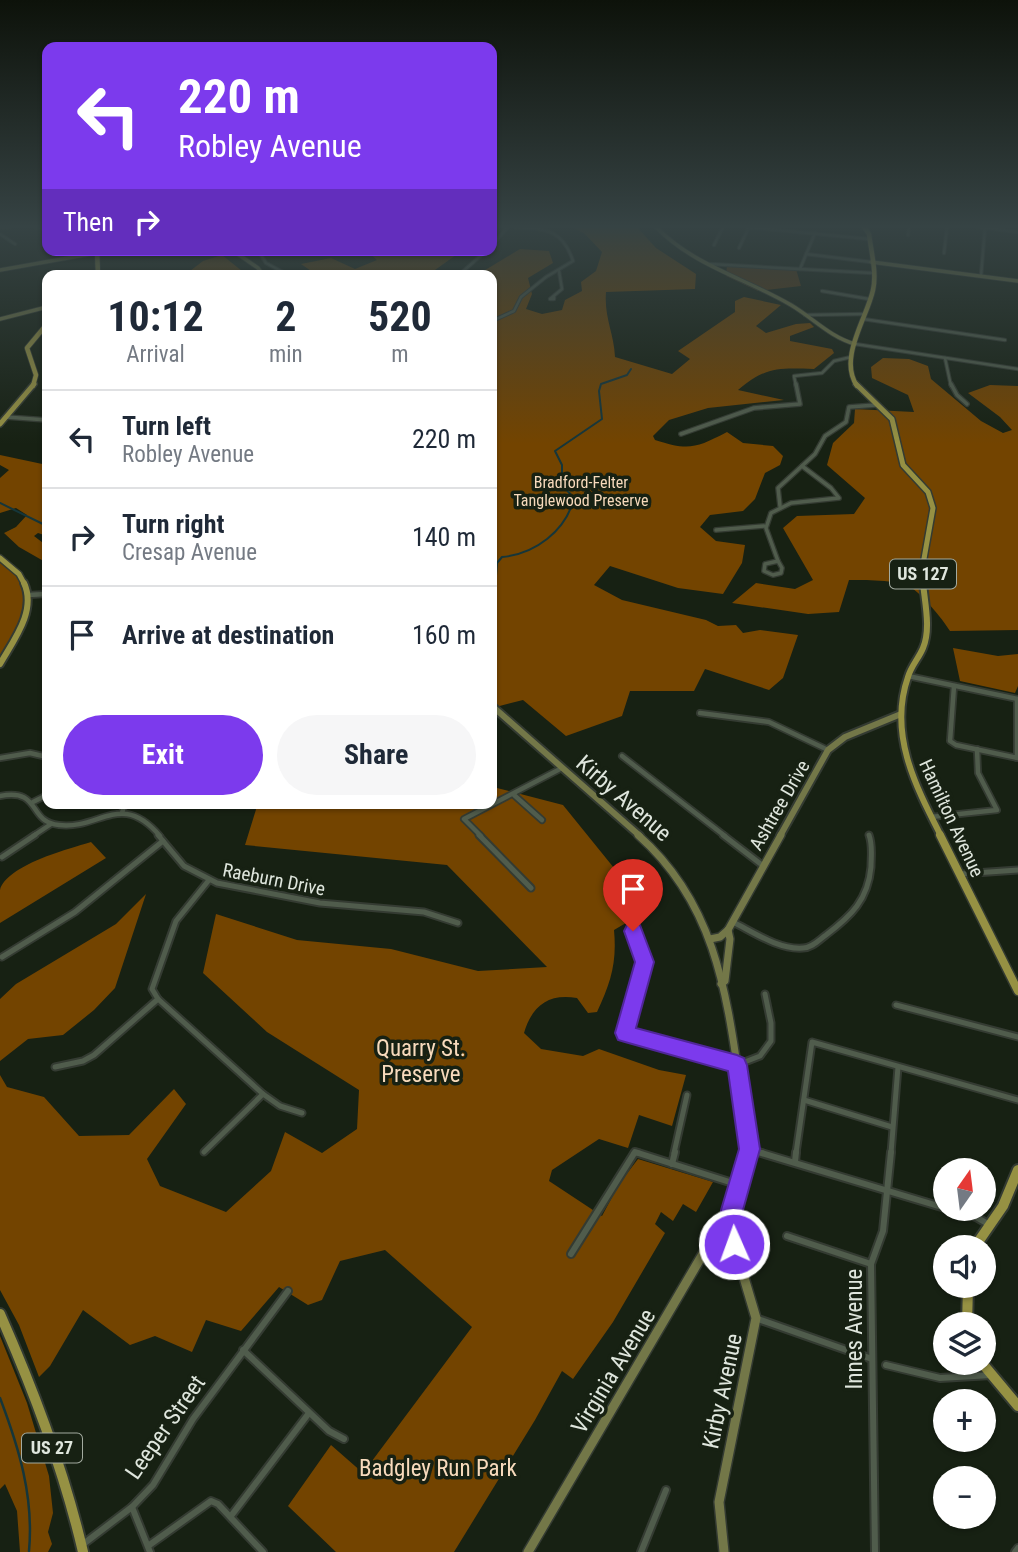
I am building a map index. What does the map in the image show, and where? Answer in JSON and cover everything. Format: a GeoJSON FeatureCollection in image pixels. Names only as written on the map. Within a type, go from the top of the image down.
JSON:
{"type":"FeatureCollection","features":[{"type":"Feature","properties":{"kind":"main road"},"geometry":{"type":"LineString","coordinates":[[851,357],[869,299]]}},
{"type":"Feature","properties":{"kind":"main road"},"geometry":{"type":"LineString","coordinates":[[0,424],[35,384],[36,372],[27,348],[42,330]]}},
{"type":"Feature","properties":{"kind":"main road","name":"Hamilton Avenue"},"geometry":{"type":"LineString","coordinates":[[851,357],[855,384],[892,419],[904,465],[926,490],[933,508],[922,570],[927,635],[923,649],[908,676],[901,714],[906,760],[1018,991]]}},
{"type":"Feature","properties":{"kind":"main road"},"geometry":{"type":"LineString","coordinates":[[0,558],[22,578],[28,595],[27,610],[0,664]]}},
{"type":"Feature","properties":{"kind":"main road"},"geometry":{"type":"LineString","coordinates":[[982,1235],[1007,1198],[1018,1170]]}},
{"type":"Feature","properties":{"kind":"main road","name":"US 27"},"geometry":{"type":"LineString","coordinates":[[0,1314],[29,1380],[75,1517],[82,1549]]}},
{"type":"Feature","properties":{"kind":"main road"},"geometry":{"type":"LineString","coordinates":[[992,1375],[1018,1406]]}},
{"type":"Feature","properties":{"kind":"street"},"geometry":{"type":"LineString","coordinates":[[497,319],[514,311],[520,299]]}},
{"type":"Feature","properties":{"kind":"street"},"geometry":{"type":"LineString","coordinates":[[776,299],[805,314],[843,340],[855,344],[1018,369]]}},
{"type":"Feature","properties":{"kind":"street"},"geometry":{"type":"LineString","coordinates":[[0,319],[42,308]]}},
{"type":"Feature","properties":{"kind":"street"},"geometry":{"type":"LineString","coordinates":[[805,314],[864,317],[1005,340]]}},
{"type":"Feature","properties":{"kind":"street"},"geometry":{"type":"LineString","coordinates":[[681,434],[752,409],[800,404],[794,376],[822,373],[834,361],[851,357]]}},
{"type":"Feature","properties":{"kind":"street"},"geometry":{"type":"LineString","coordinates":[[945,358],[951,387],[957,398],[967,404]]}},
{"type":"Feature","properties":{"kind":"street"},"geometry":{"type":"LineString","coordinates":[[780,506],[778,488],[815,454],[825,436],[846,422],[849,407],[876,405]]}},
{"type":"Feature","properties":{"kind":"street"},"geometry":{"type":"LineString","coordinates":[[6,417],[42,420]]}},
{"type":"Feature","properties":{"kind":"street"},"geometry":{"type":"LineString","coordinates":[[778,561],[765,564],[763,569],[777,574],[782,570],[778,561],[766,540],[764,526],[769,515],[780,506],[804,501],[834,501],[839,498],[831,488],[802,466]]}},
{"type":"Feature","properties":{"kind":"street"},"geometry":{"type":"LineString","coordinates":[[716,530],[764,526]]}},
{"type":"Feature","properties":{"kind":"street"},"geometry":{"type":"LineString","coordinates":[[28,595],[42,594]]}},
{"type":"Feature","properties":{"kind":"street"},"geometry":{"type":"LineString","coordinates":[[908,676],[1017,699],[1017,758],[952,743],[950,739],[954,686]]}},
{"type":"Feature","properties":{"kind":"street","name":"Kirby Avenue"},"geometry":{"type":"LineString","coordinates":[[497,711],[560,769],[663,857],[677,877],[710,939],[737,1065],[749,1149],[732,1210],[734,1244],[756,1318],[719,1502],[724,1552]]}},
{"type":"Feature","properties":{"kind":"street"},"geometry":{"type":"LineString","coordinates":[[700,713],[769,722],[828,750]]}},
{"type":"Feature","properties":{"kind":"street","name":"Ashtree Drive"},"geometry":{"type":"LineString","coordinates":[[721,984],[725,981],[732,922],[828,750],[851,732],[887,722],[901,714]]}},
{"type":"Feature","properties":{"kind":"street"},"geometry":{"type":"LineString","coordinates":[[887,722],[902,725]]}},
{"type":"Feature","properties":{"kind":"street"},"geometry":{"type":"LineString","coordinates":[[932,817],[997,810],[978,772],[976,749]]}},
{"type":"Feature","properties":{"kind":"street"},"geometry":{"type":"LineString","coordinates":[[0,758],[22,754],[42,756]]}},
{"type":"Feature","properties":{"kind":"street"},"geometry":{"type":"LineString","coordinates":[[622,756],[762,866]]}},
{"type":"Feature","properties":{"kind":"street"},"geometry":{"type":"LineString","coordinates":[[497,804],[560,769]]}},
{"type":"Feature","properties":{"kind":"street"},"geometry":{"type":"LineString","coordinates":[[0,796],[22,794],[33,802],[37,815],[51,824],[70,824],[101,815],[122,813],[123,809]]}},
{"type":"Feature","properties":{"kind":"street"},"geometry":{"type":"LineString","coordinates":[[514,795],[542,820]]}},
{"type":"Feature","properties":{"kind":"street"},"geometry":{"type":"LineString","coordinates":[[33,802],[42,798]]}},
{"type":"Feature","properties":{"kind":"street"},"geometry":{"type":"LineString","coordinates":[[486,809],[464,820],[531,888]]}},
{"type":"Feature","properties":{"kind":"street","name":"Raeburn Drive"},"geometry":{"type":"LineString","coordinates":[[122,813],[144,820],[185,866],[209,880],[312,904],[401,910],[458,923]]}},
{"type":"Feature","properties":{"kind":"street"},"geometry":{"type":"LineString","coordinates":[[2,858],[51,824]]}},
{"type":"Feature","properties":{"kind":"street"},"geometry":{"type":"LineString","coordinates":[[732,922],[789,948],[803,950],[810,947],[859,907],[867,895],[871,882],[872,843],[869,835]]}},
{"type":"Feature","properties":{"kind":"street"},"geometry":{"type":"LineString","coordinates":[[2,957],[75,912],[163,841]]}},
{"type":"Feature","properties":{"kind":"street"},"geometry":{"type":"LineString","coordinates":[[959,874],[1018,870]]}},
{"type":"Feature","properties":{"kind":"street"},"geometry":{"type":"LineString","coordinates":[[209,880],[169,934],[152,980],[152,989],[158,999],[263,1094],[280,1106],[302,1113]]}},
{"type":"Feature","properties":{"kind":"street"},"geometry":{"type":"LineString","coordinates":[[710,939],[720,937],[729,930]]}},
{"type":"Feature","properties":{"kind":"street"},"geometry":{"type":"LineString","coordinates":[[633,931],[644,962],[623,1033],[737,1065],[760,1056],[771,1041],[771,1023],[765,993]]}},
{"type":"Feature","properties":{"kind":"street"},"geometry":{"type":"LineString","coordinates":[[55,1067],[83,1061],[94,1055],[158,999]]}},
{"type":"Feature","properties":{"kind":"street"},"geometry":{"type":"LineString","coordinates":[[896,1005],[1018,1037]]}},
{"type":"Feature","properties":{"kind":"street"},"geometry":{"type":"LineString","coordinates":[[794,1162],[812,1042],[1018,1100]]}},
{"type":"Feature","properties":{"kind":"street","name":"Innes Avenue"},"geometry":{"type":"LineString","coordinates":[[875,1552],[872,1264],[883,1231],[898,1066]]}},
{"type":"Feature","properties":{"kind":"street"},"geometry":{"type":"LineString","coordinates":[[204,1152],[263,1094]]}},
{"type":"Feature","properties":{"kind":"street"},"geometry":{"type":"LineString","coordinates":[[671,1164],[687,1095]]}},
{"type":"Feature","properties":{"kind":"street"},"geometry":{"type":"LineString","coordinates":[[804,1100],[892,1127]]}},
{"type":"Feature","properties":{"kind":"street"},"geometry":{"type":"LineString","coordinates":[[749,1149],[933,1204]]}},
{"type":"Feature","properties":{"kind":"street"},"geometry":{"type":"LineString","coordinates":[[571,1254],[635,1152],[739,1185]]}},
{"type":"Feature","properties":{"kind":"street","name":"Virginia Avenue"},"geometry":{"type":"LineString","coordinates":[[531,1551],[717,1230],[732,1210]]}},
{"type":"Feature","properties":{"kind":"street"},"geometry":{"type":"LineString","coordinates":[[984,1222],[989,1225]]}},
{"type":"Feature","properties":{"kind":"street"},"geometry":{"type":"LineString","coordinates":[[787,1236],[872,1264]]}},
{"type":"Feature","properties":{"kind":"street","name":"Leeper Street"},"geometry":{"type":"LineString","coordinates":[[82,1549],[132,1507],[159,1478],[193,1419],[288,1291]]}},
{"type":"Feature","properties":{"kind":"street"},"geometry":{"type":"LineString","coordinates":[[756,1318],[872,1359]]}},
{"type":"Feature","properties":{"kind":"street"},"geometry":{"type":"LineString","coordinates":[[243,1350],[334,1436],[344,1439]]}},
{"type":"Feature","properties":{"kind":"street"},"geometry":{"type":"LineString","coordinates":[[886,1366],[940,1378],[992,1375]]}},
{"type":"Feature","properties":{"kind":"street"},"geometry":{"type":"LineString","coordinates":[[231,1516],[309,1413]]}},
{"type":"Feature","properties":{"kind":"street"},"geometry":{"type":"LineString","coordinates":[[641,1552],[666,1490]]}},
{"type":"Feature","properties":{"kind":"street"},"geometry":{"type":"LineString","coordinates":[[132,1507],[149,1549],[205,1503],[218,1504],[263,1552]]}},
{"type":"Feature","properties":{"kind":"green space","name":"Bradford-Felter Tanglewood Preserve"},"geometry":{"type":"Polygon","coordinates":[[[497,299],[530,299],[526,309],[542,314],[562,310],[565,300],[606,299],[615,357],[672,374],[690,359],[678,351],[735,312],[735,301],[739,299],[755,299],[781,305],[756,326],[766,333],[796,324],[810,323],[814,327],[790,336],[790,341],[832,349],[834,353],[814,369],[774,370],[757,376],[738,390],[784,400],[708,408],[669,420],[653,436],[655,440],[685,447],[707,442],[727,432],[743,443],[773,446],[783,456],[780,465],[765,473],[755,499],[743,511],[710,515],[700,527],[716,541],[745,545],[742,563],[723,594],[678,588],[610,566],[594,585],[622,600],[706,620],[718,626],[736,625],[743,633],[760,630],[798,635],[783,678],[769,690],[705,669],[694,691],[630,691],[622,716],[566,736],[523,700],[497,707],[497,299]]]}},
{"type":"Feature","properties":{"kind":"green space"},"geometry":{"type":"Polygon","coordinates":[[[883,358],[909,359],[928,366],[931,379],[981,421],[1003,433],[1012,430],[1000,417],[968,393],[990,385],[1018,386],[1018,630],[950,631],[914,590],[904,584],[889,581],[849,580],[839,612],[808,614],[732,603],[756,583],[795,589],[813,580],[783,528],[797,516],[854,514],[865,498],[827,465],[833,443],[854,423],[855,409],[914,412],[908,395],[872,378],[871,367],[883,358]]]}},
{"type":"Feature","properties":{"kind":"green space"},"geometry":{"type":"Polygon","coordinates":[[[0,455],[42,464],[42,534],[38,533],[34,536],[42,542],[42,560],[19,547],[4,533],[16,527],[27,515],[16,508],[0,513],[0,478],[9,470],[0,465],[0,455]]]}},
{"type":"Feature","properties":{"kind":"green space"},"geometry":{"type":"Polygon","coordinates":[[[0,558],[22,578],[27,610],[0,664],[0,558]]]}},
{"type":"Feature","properties":{"kind":"green space"},"geometry":{"type":"Polygon","coordinates":[[[953,648],[998,656],[1018,654],[1018,686],[1015,693],[960,681],[953,648]]]}},
{"type":"Feature","properties":{"kind":"green space"},"geometry":{"type":"Polygon","coordinates":[[[497,788],[563,805],[648,910],[614,930],[612,972],[597,1012],[588,1013],[577,998],[550,1000],[532,1015],[524,1033],[541,1049],[583,1056],[599,1049],[659,1070],[686,1075],[672,1126],[639,1115],[628,1148],[599,1139],[552,1170],[549,1181],[602,1216],[619,1184],[638,1159],[713,1182],[696,1212],[683,1204],[673,1221],[661,1212],[655,1224],[665,1233],[613,1322],[573,1379],[562,1371],[454,1552],[336,1552],[288,1506],[331,1445],[363,1473],[472,1327],[385,1250],[340,1261],[322,1300],[308,1305],[279,1287],[241,1331],[206,1320],[192,1352],[155,1336],[130,1345],[83,1310],[50,1366],[39,1377],[19,1325],[0,1290],[0,1075],[7,1087],[44,1097],[79,1136],[129,1135],[174,1089],[186,1104],[147,1159],[160,1186],[226,1212],[271,1171],[285,1132],[322,1153],[357,1129],[359,1090],[267,1032],[203,973],[216,914],[297,940],[391,949],[478,971],[547,967],[447,865],[245,845],[256,809],[497,809],[497,788]]]}},
{"type":"Feature","properties":{"kind":"green space"},"geometry":{"type":"Polygon","coordinates":[[[91,842],[106,858],[0,923],[0,890],[5,881],[40,859],[91,842]]]}},
{"type":"Feature","properties":{"kind":"green space"},"geometry":{"type":"Polygon","coordinates":[[[146,894],[115,988],[94,1010],[63,1035],[28,1039],[0,1061],[0,999],[16,984],[116,924],[146,894]]]}},
{"type":"Feature","properties":{"kind":"green space"},"geometry":{"type":"Polygon","coordinates":[[[0,1336],[27,1403],[49,1476],[53,1513],[48,1532],[52,1544],[48,1552],[20,1552],[17,1511],[5,1484],[0,1489],[0,1336]]]}},
{"type":"Feature","properties":{"kind":"waterway"},"geometry":{"type":"LineString","coordinates":[[497,563],[502,557],[537,546],[564,521],[574,498],[562,485],[562,465],[555,451],[602,419],[599,391],[601,384],[627,375],[631,369]]}},
{"type":"Feature","properties":{"kind":"waterway"},"geometry":{"type":"LineString","coordinates":[[0,503],[42,524]]}},
{"type":"Feature","properties":{"kind":"waterway"},"geometry":{"type":"LineString","coordinates":[[0,1398],[13,1435],[27,1492],[29,1551]]}},
{"type":"Feature","properties":{"kind":"route"},"geometry":{"type":"LineString","coordinates":[[633,931],[642,950],[644,962],[625,1033],[737,1065],[749,1149],[732,1210],[734,1244]]}},
{"type":"Feature","properties":{"kind":"park label","name":"Quarry St. Preserve"},"geometry":{"type":"Point","coordinates":[421,1061]}},
{"type":"Feature","properties":{"kind":"park label","name":"Badgley Run Park"},"geometry":{"type":"Point","coordinates":[438,1468]}}]}
